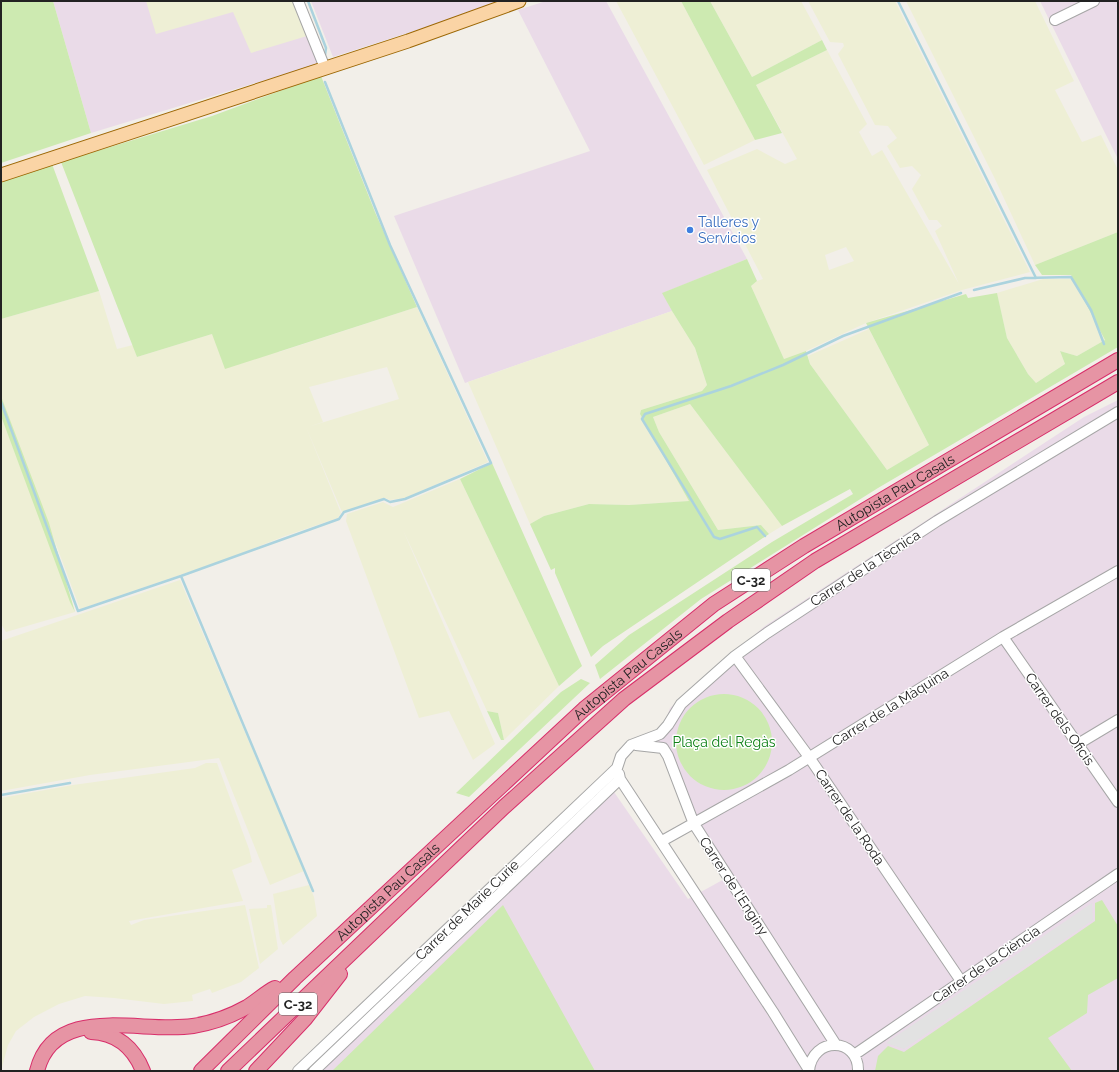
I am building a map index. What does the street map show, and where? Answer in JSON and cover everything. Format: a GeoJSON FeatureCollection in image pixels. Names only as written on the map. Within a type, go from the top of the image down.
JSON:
{"type":"FeatureCollection","features":[{"type":"Feature","properties":{"kind":"highway","name":"Autopista Pau Casals"},"geometry":{"type":"LineString","coordinates":[[201,1071],[295,978],[584,709],[714,604],[804,546],[1118,360]]}},
{"type":"Feature","properties":{"kind":"highway","name":"Autopista Pau Casals"},"geometry":{"type":"LineString","coordinates":[[228,1071],[504,807],[624,699],[728,620],[815,561],[1118,382]]}},
{"type":"Feature","properties":{"kind":"highway"},"geometry":{"type":"LineString","coordinates":[[256,1071],[304,1019],[369,937]]}},
{"type":"Feature","properties":{"kind":"highway"},"geometry":{"type":"LineString","coordinates":[[38,1071],[40,1061],[55,1042],[63,1034],[70,1030],[89,1026],[165,1028],[194,1026],[221,1019],[246,1007],[273,988],[295,978]]}},
{"type":"Feature","properties":{"kind":"highway"},"geometry":{"type":"LineString","coordinates":[[55,1042],[82,1032],[96,1032],[108,1035],[118,1039],[134,1052],[143,1071]]}},
{"type":"Feature","properties":{"kind":"main road"},"geometry":{"type":"LineString","coordinates":[[1,175],[325,68],[519,1]]}},
{"type":"Feature","properties":{"kind":"street"},"geometry":{"type":"LineString","coordinates":[[298,1],[325,68]]}},
{"type":"Feature","properties":{"kind":"street"},"geometry":{"type":"LineString","coordinates":[[1055,20],[1094,1]]}},
{"type":"Feature","properties":{"kind":"street","name":"Carrer de la Tècnica"},"geometry":{"type":"LineString","coordinates":[[631,745],[660,734],[668,725],[681,704],[735,656],[937,521],[1118,412]]}},
{"type":"Feature","properties":{"kind":"street","name":"Carrer de la Màquina"},"geometry":{"type":"LineString","coordinates":[[662,842],[789,770],[1003,637],[1118,571]]}},
{"type":"Feature","properties":{"kind":"street","name":"Carrer dels Oficis"},"geometry":{"type":"LineString","coordinates":[[1003,637],[1118,802]]}},
{"type":"Feature","properties":{"kind":"street","name":"Carrer de la Roda"},"geometry":{"type":"LineString","coordinates":[[735,656],[809,757],[961,980]]}},
{"type":"Feature","properties":{"kind":"street"},"geometry":{"type":"LineString","coordinates":[[1078,744],[1118,720]]}},
{"type":"Feature","properties":{"kind":"street","name":"Carrer de Marie Curie"},"geometry":{"type":"LineString","coordinates":[[298,1071],[617,768],[621,756],[631,745]]}},
{"type":"Feature","properties":{"kind":"street","name":"Carrer de l'Enginy"},"geometry":{"type":"LineString","coordinates":[[631,745],[663,748],[668,756],[694,824],[836,1045]]}},
{"type":"Feature","properties":{"kind":"street"},"geometry":{"type":"LineString","coordinates":[[617,768],[620,779],[773,1012],[809,1071]]}},
{"type":"Feature","properties":{"kind":"street","name":"Carrer de Marie Curie"},"geometry":{"type":"LineString","coordinates":[[314,1071],[620,779]]}},
{"type":"Feature","properties":{"kind":"street","name":"Carrer de la Ciència"},"geometry":{"type":"LineString","coordinates":[[854,1055],[961,980],[1118,874]]}},
{"type":"Feature","properties":{"kind":"street"},"geometry":{"type":"LineString","coordinates":[[809,1071],[812,1057],[818,1050],[836,1045],[849,1050],[854,1055],[858,1066],[858,1071]]}},
{"type":"Feature","properties":{"kind":"shaded area"},"geometry":{"type":"Polygon","coordinates":[[[53,1],[293,1],[318,64],[91,133],[53,1]]]}},
{"type":"Feature","properties":{"kind":"shaded area"},"geometry":{"type":"Polygon","coordinates":[[[311,1],[507,1],[333,57],[311,1]]]}},
{"type":"Feature","properties":{"kind":"shaded area"},"geometry":{"type":"Polygon","coordinates":[[[546,1],[606,1],[747,259],[663,293],[672,311],[465,383],[394,216],[590,151],[518,10],[546,1]]]}},
{"type":"Feature","properties":{"kind":"shaded area"},"geometry":{"type":"Polygon","coordinates":[[[1040,1],[1118,1],[1118,159],[1101,125],[1040,1]]]}},
{"type":"Feature","properties":{"kind":"shaded area"},"geometry":{"type":"Polygon","coordinates":[[[1118,400],[1118,1071],[320,1071],[614,792],[688,899],[728,877],[694,824],[668,756],[647,745],[661,734],[670,708],[765,626],[1084,417],[1118,400]]]}},
{"type":"Feature","properties":{"kind":"shaded area"},"geometry":{"type":"Polygon","coordinates":[[[1092,903],[1093,920],[904,1049],[886,1043],[1092,903]]]}},
{"type":"Feature","properties":{"kind":"green space"},"geometry":{"type":"Polygon","coordinates":[[[1,1],[53,1],[91,133],[1,163],[1,1]]]}},
{"type":"Feature","properties":{"kind":"green space"},"geometry":{"type":"Polygon","coordinates":[[[146,1],[293,1],[307,36],[251,53],[233,12],[156,34],[146,1]]]}},
{"type":"Feature","properties":{"kind":"green space"},"geometry":{"type":"Polygon","coordinates":[[[616,1],[681,1],[755,140],[704,165],[616,1]]]}},
{"type":"Feature","properties":{"kind":"green space"},"geometry":{"type":"Polygon","coordinates":[[[681,1],[710,1],[752,77],[822,40],[827,50],[756,85],[782,133],[755,140],[681,1]]]}},
{"type":"Feature","properties":{"kind":"green space"},"geometry":{"type":"Polygon","coordinates":[[[710,1],[801,1],[822,40],[752,77],[710,1]]]}},
{"type":"Feature","properties":{"kind":"green space"},"geometry":{"type":"Polygon","coordinates":[[[808,1],[895,1],[1030,272],[962,290],[866,323],[806,351],[784,359],[751,286],[757,281],[763,279],[707,170],[757,149],[785,164],[797,159],[756,85],[827,50],[867,124],[859,132],[872,156],[882,150],[959,284],[935,231],[942,226],[937,220],[929,220],[912,189],[921,175],[912,166],[900,168],[887,146],[897,138],[888,126],[875,125],[838,54],[844,46],[843,43],[830,42],[808,1]],[[846,247],[825,255],[829,270],[854,261],[846,247]]]}},
{"type":"Feature","properties":{"kind":"green space"},"geometry":{"type":"Polygon","coordinates":[[[906,1],[1035,1],[1074,81],[1055,90],[1082,142],[1101,135],[1118,170],[1118,232],[1035,265],[995,179],[906,1]]]}},
{"type":"Feature","properties":{"kind":"green space"},"geometry":{"type":"Polygon","coordinates":[[[321,76],[375,212],[417,307],[225,369],[212,334],[137,357],[61,162],[212,116],[321,76]]]}},
{"type":"Feature","properties":{"kind":"green space"},"geometry":{"type":"Polygon","coordinates":[[[52,164],[99,291],[1,319],[1,182],[52,164]]]}},
{"type":"Feature","properties":{"kind":"green space"},"geometry":{"type":"Polygon","coordinates":[[[1118,232],[1118,347],[878,488],[701,599],[600,679],[595,665],[629,635],[772,542],[853,494],[850,489],[782,526],[690,404],[653,417],[659,432],[718,530],[761,525],[769,534],[603,646],[591,657],[555,573],[555,568],[551,570],[530,524],[544,516],[589,504],[629,505],[689,501],[640,414],[641,410],[702,391],[707,385],[695,348],[662,293],[747,259],[757,281],[751,286],[784,359],[806,351],[810,364],[887,470],[929,445],[866,323],[966,294],[968,298],[997,293],[1007,338],[1028,374],[1036,383],[1065,364],[1060,351],[1077,356],[1105,340],[1071,275],[1042,275],[1035,265],[1118,232]]]}},
{"type":"Feature","properties":{"kind":"green space"},"geometry":{"type":"Polygon","coordinates":[[[1043,279],[1074,279],[1105,340],[1077,356],[1060,351],[1065,364],[1036,383],[1028,374],[1007,338],[997,293],[1043,279]]]}},
{"type":"Feature","properties":{"kind":"green space"},"geometry":{"type":"Polygon","coordinates":[[[99,291],[117,349],[133,345],[137,357],[212,334],[279,352],[417,307],[488,462],[405,498],[390,500],[385,498],[342,512],[306,427],[341,513],[338,518],[285,536],[224,560],[80,609],[1,396],[1,319],[99,291]],[[387,367],[309,387],[323,422],[308,427],[399,399],[387,367]]]}},
{"type":"Feature","properties":{"kind":"green space"},"geometry":{"type":"Polygon","coordinates":[[[672,311],[695,348],[707,385],[702,391],[641,410],[640,414],[690,501],[629,505],[589,504],[544,516],[530,524],[468,382],[672,311]]]}},
{"type":"Feature","properties":{"kind":"green space"},"geometry":{"type":"Polygon","coordinates":[[[869,329],[929,445],[887,470],[810,364],[808,356],[869,329]]]}},
{"type":"Feature","properties":{"kind":"green space"},"geometry":{"type":"Polygon","coordinates":[[[1,396],[49,523],[75,612],[1,416],[1,396]]]}},
{"type":"Feature","properties":{"kind":"green space"},"geometry":{"type":"Polygon","coordinates":[[[690,404],[782,526],[769,534],[761,525],[718,530],[659,432],[653,417],[690,404]]]}},
{"type":"Feature","properties":{"kind":"green space"},"geometry":{"type":"Polygon","coordinates":[[[1,416],[75,612],[6,632],[1,624],[1,416]]]}},
{"type":"Feature","properties":{"kind":"green space"},"geometry":{"type":"Polygon","coordinates":[[[492,463],[582,666],[559,686],[460,479],[492,463]]]}},
{"type":"Feature","properties":{"kind":"green space"},"geometry":{"type":"Polygon","coordinates":[[[460,479],[559,686],[504,740],[498,713],[487,711],[403,530],[495,744],[473,760],[449,711],[419,718],[346,521],[347,514],[383,502],[393,507],[460,479]]]}},
{"type":"Feature","properties":{"kind":"green space"},"geometry":{"type":"Polygon","coordinates":[[[180,580],[304,871],[270,885],[219,758],[90,775],[1,791],[1,641],[180,580]]]}},
{"type":"Feature","properties":{"kind":"green space"},"geometry":{"type":"Polygon","coordinates":[[[581,679],[590,683],[469,797],[456,793],[561,692],[581,679]]]}},
{"type":"Feature","properties":{"kind":"green space","name":"Plaça del Regàs"},"geometry":{"type":"Polygon","coordinates":[[[724,694],[743,697],[758,708],[769,723],[772,742],[769,761],[758,776],[743,787],[724,790],[705,787],[690,776],[679,761],[676,742],[679,723],[690,708],[705,697],[724,694]]]}},
{"type":"Feature","properties":{"kind":"green space"},"geometry":{"type":"Polygon","coordinates":[[[487,711],[498,713],[504,740],[501,740],[487,711]]]}},
{"type":"Feature","properties":{"kind":"green space"},"geometry":{"type":"Polygon","coordinates":[[[206,763],[217,763],[249,849],[252,862],[232,870],[243,901],[129,921],[131,925],[144,920],[245,905],[259,968],[241,982],[212,993],[210,989],[192,995],[193,1001],[164,1004],[85,996],[59,1004],[34,1017],[16,1031],[8,1045],[1,1071],[1,798],[73,785],[195,768],[206,763]]]}},
{"type":"Feature","properties":{"kind":"green space"},"geometry":{"type":"Polygon","coordinates":[[[309,885],[314,897],[317,916],[283,945],[280,939],[273,894],[309,885]]]}},
{"type":"Feature","properties":{"kind":"green space"},"geometry":{"type":"Polygon","coordinates":[[[1102,900],[1118,926],[1118,978],[1088,995],[1087,1013],[1048,1038],[1072,1071],[875,1071],[878,1056],[888,1046],[904,1052],[1095,921],[1095,903],[1102,900]]]}},
{"type":"Feature","properties":{"kind":"green space"},"geometry":{"type":"Polygon","coordinates":[[[267,905],[271,905],[278,949],[260,964],[249,909],[267,908],[267,905]]]}},
{"type":"Feature","properties":{"kind":"green space"},"geometry":{"type":"Polygon","coordinates":[[[503,905],[595,1071],[332,1071],[503,905]]]}},
{"type":"Feature","properties":{"kind":"waterway"},"geometry":{"type":"LineString","coordinates":[[308,1],[326,48],[325,55]]}},
{"type":"Feature","properties":{"kind":"waterway"},"geometry":{"type":"LineString","coordinates":[[898,1],[1036,278]]}},
{"type":"Feature","properties":{"kind":"waterway"},"geometry":{"type":"LineString","coordinates":[[313,891],[181,576],[339,519],[344,512],[384,499],[390,502],[405,499],[491,463],[390,245],[325,82]]}},
{"type":"Feature","properties":{"kind":"waterway"},"geometry":{"type":"LineString","coordinates":[[974,290],[1025,278],[1071,277],[1091,310],[1104,344]]}},
{"type":"Feature","properties":{"kind":"waterway"},"geometry":{"type":"LineString","coordinates":[[765,536],[757,527],[720,539],[714,537],[642,419],[645,414],[731,386],[783,365],[843,336],[961,293]]}},
{"type":"Feature","properties":{"kind":"waterway"},"geometry":{"type":"LineString","coordinates":[[1,402],[78,611],[181,576]]}},
{"type":"Feature","properties":{"kind":"waterway"},"geometry":{"type":"LineString","coordinates":[[1,795],[70,783]]}},
{"type":"Feature","properties":{"kind":"place","name":"Talleres y Servicios"},"geometry":{"type":"Point","coordinates":[690,230]}}]}
